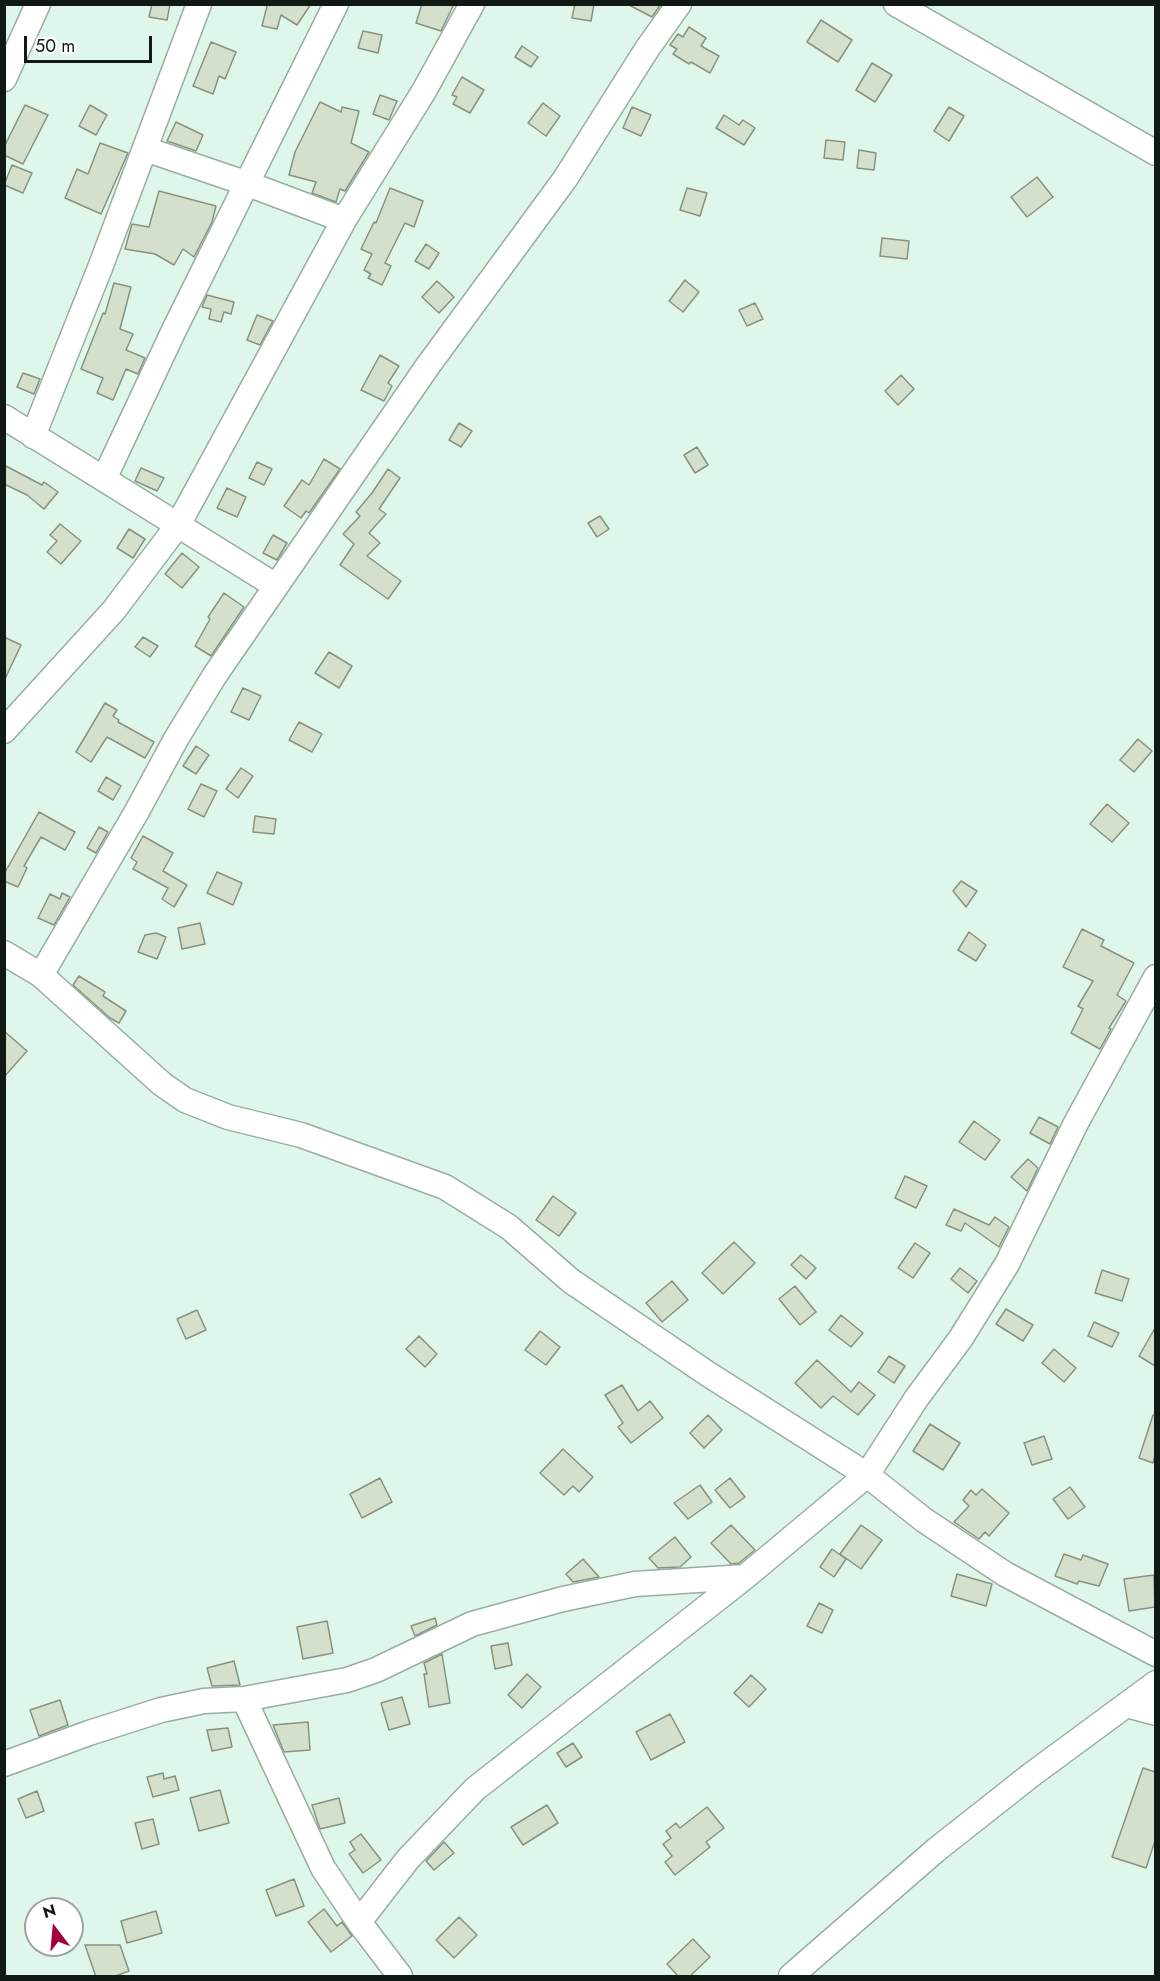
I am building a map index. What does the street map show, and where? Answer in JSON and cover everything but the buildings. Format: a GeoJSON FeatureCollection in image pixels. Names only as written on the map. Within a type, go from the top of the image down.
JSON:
{"type":"FeatureCollection","features":[{"type":"Feature","properties":{"kind":"street"},"geometry":{"type":"LineString","coordinates":[[4,79],[38,4]]}},
{"type":"Feature","properties":{"kind":"street"},"geometry":{"type":"LineString","coordinates":[[33,435],[199,4]]}},
{"type":"Feature","properties":{"kind":"street"},"geometry":{"type":"LineString","coordinates":[[104,479],[175,328],[336,4]]}},
{"type":"Feature","properties":{"kind":"street"},"geometry":{"type":"LineString","coordinates":[[4,731],[114,610],[178,525],[344,220],[424,90],[472,4]]}},
{"type":"Feature","properties":{"kind":"street"},"geometry":{"type":"LineString","coordinates":[[41,975],[215,675],[427,367],[565,179],[647,49],[679,4]]}},
{"type":"Feature","properties":{"kind":"street"},"geometry":{"type":"LineString","coordinates":[[896,4],[1155,153]]}},
{"type":"Feature","properties":{"kind":"street"},"geometry":{"type":"LineString","coordinates":[[145,149],[344,220]]}},
{"type":"Feature","properties":{"kind":"street"},"geometry":{"type":"LineString","coordinates":[[4,417],[276,586]]}},
{"type":"Feature","properties":{"kind":"street"},"geometry":{"type":"LineString","coordinates":[[4,953],[41,975],[162,1084],[185,1100],[228,1116],[301,1135],[445,1187],[509,1227],[571,1281],[716,1379],[867,1475],[924,1520],[1005,1574],[1155,1654]]}},
{"type":"Feature","properties":{"kind":"street"},"geometry":{"type":"LineString","coordinates":[[358,1922],[408,1859],[475,1789],[745,1577],[867,1475],[916,1399],[961,1338],[1007,1264],[1076,1124],[1155,977]]}},
{"type":"Feature","properties":{"kind":"street"},"geometry":{"type":"LineString","coordinates":[[4,1764],[161,1710],[204,1701],[244,1699],[347,1680],[376,1671],[472,1624],[563,1599],[635,1584],[745,1577]]}},
{"type":"Feature","properties":{"kind":"street"},"geometry":{"type":"LineString","coordinates":[[790,1977],[936,1850],[1031,1775],[1155,1683]]}},
{"type":"Feature","properties":{"kind":"street"},"geometry":{"type":"LineString","coordinates":[[244,1699],[323,1868],[358,1922],[400,1977]]}},
{"type":"Feature","properties":{"kind":"street"},"geometry":{"type":"LineString","coordinates":[[1126,1705],[1155,1713]]}}]}
